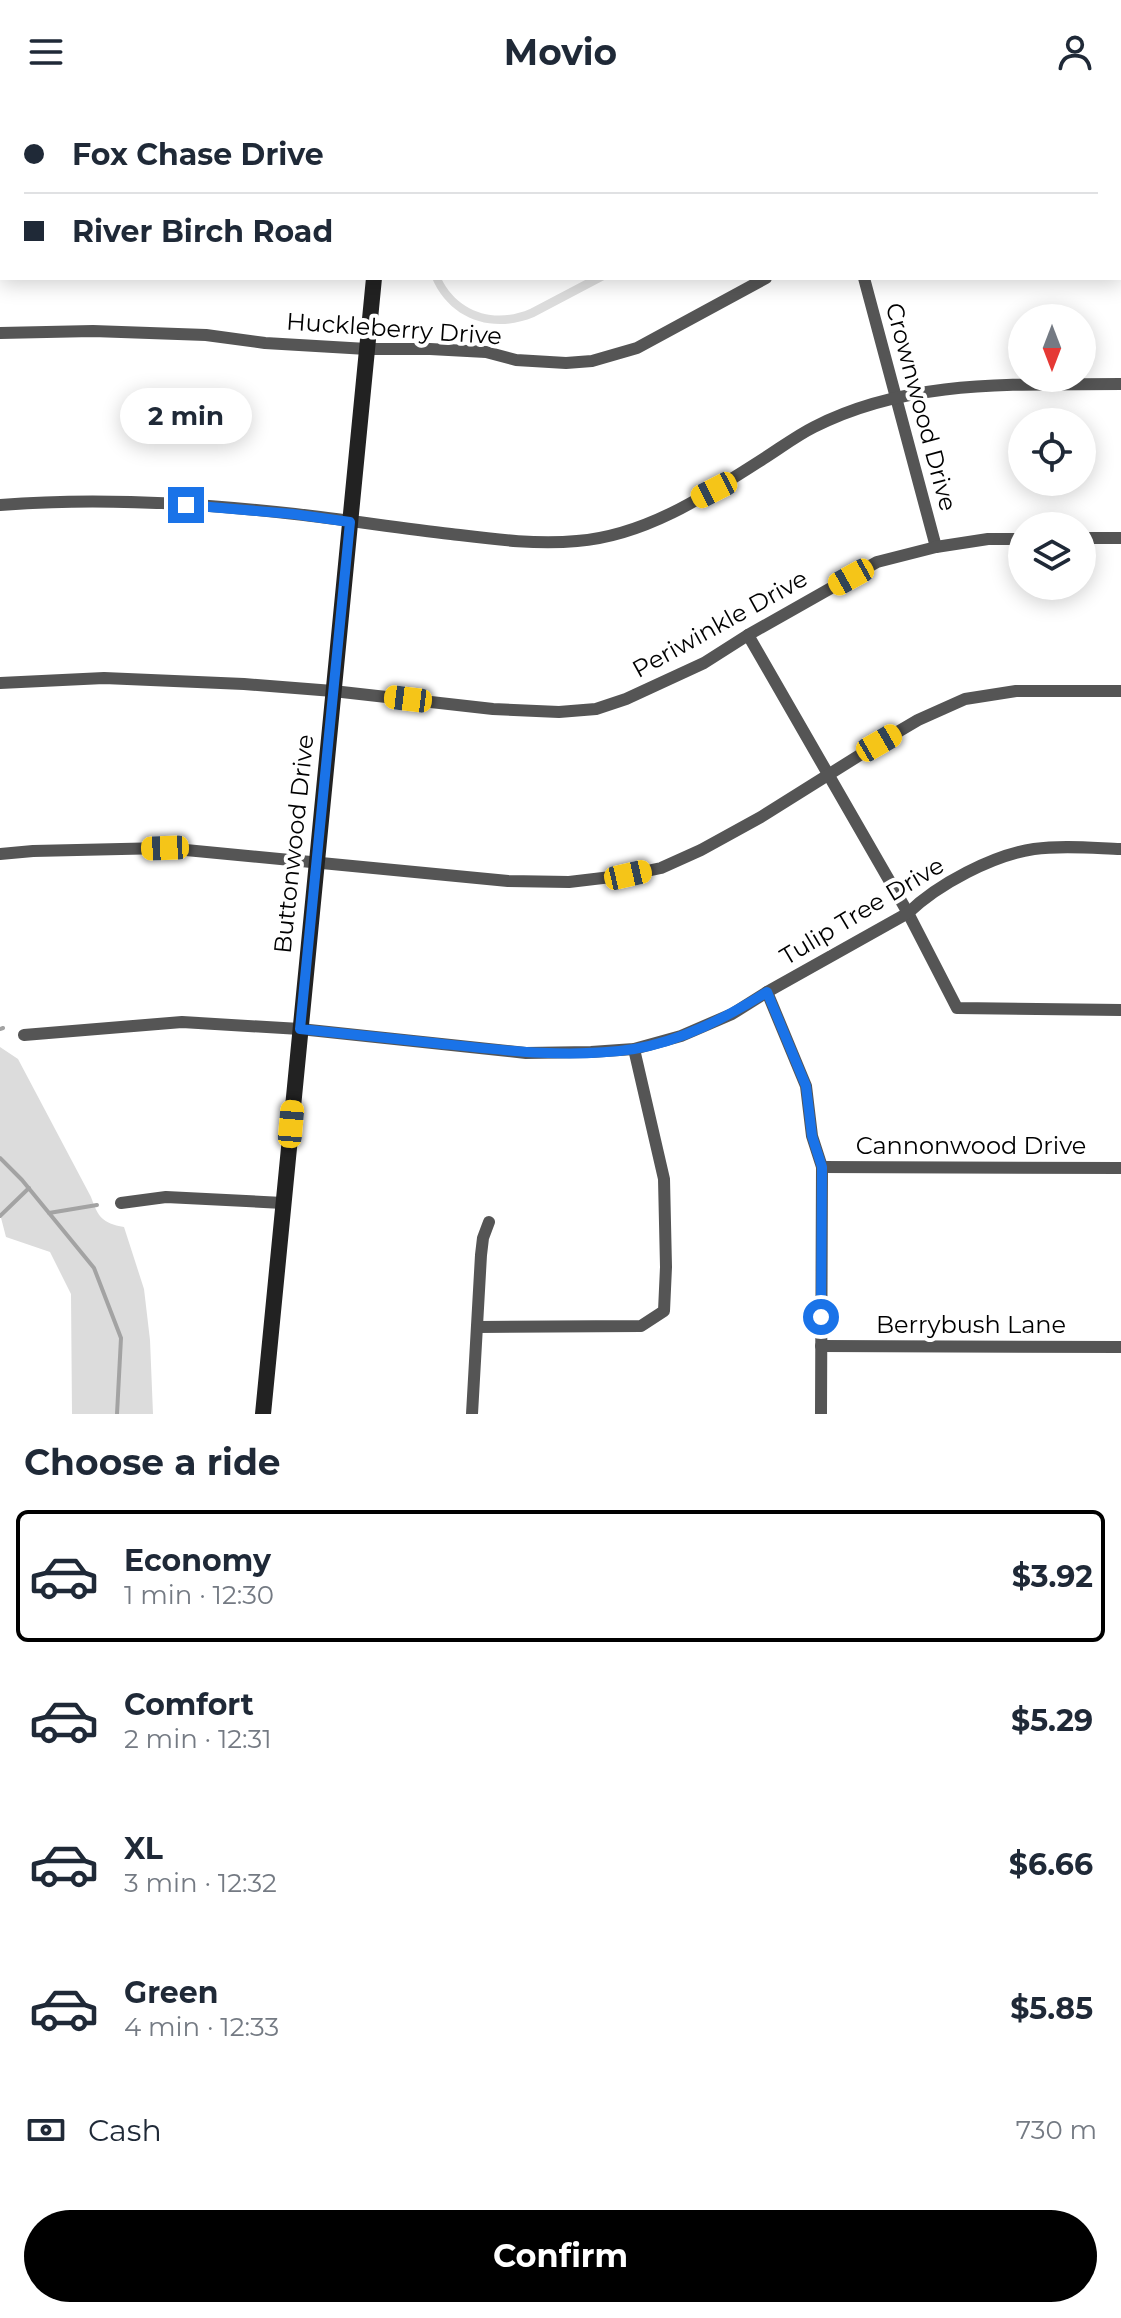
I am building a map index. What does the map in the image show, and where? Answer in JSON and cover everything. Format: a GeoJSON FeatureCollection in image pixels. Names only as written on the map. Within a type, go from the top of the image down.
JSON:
{"type":"FeatureCollection","features":[{"type":"Feature","properties":{"kind":"street","name":"Buttonwood Drive"},"geometry":{"type":"LineString","coordinates":[[263,1414],[374,280]]}},
{"type":"Feature","properties":{"kind":"street","name":"Huckleberry Drive"},"geometry":{"type":"LineString","coordinates":[[0,333],[93,331],[206,335],[265,343],[486,352],[516,360],[566,363],[592,361],[637,348],[762,280]]}},
{"type":"Feature","properties":{"kind":"street","name":"Crownwood Drive"},"geometry":{"type":"LineString","coordinates":[[865,280],[936,547]]}},
{"type":"Feature","properties":{"kind":"street"},"geometry":{"type":"LineString","coordinates":[[0,505],[28,502],[160,502],[293,514],[510,541],[577,541],[616,535],[652,522],[714,490],[812,428],[859,407],[941,388],[1121,384]]}},
{"type":"Feature","properties":{"kind":"street"},"geometry":{"type":"LineString","coordinates":[[1096,538],[1121,538]]}},
{"type":"Feature","properties":{"kind":"street","name":"Periwinkle Drive"},"geometry":{"type":"LineString","coordinates":[[0,683],[104,678],[244,684],[493,709],[559,712],[596,709],[626,699],[704,663],[877,562],[936,547],[1008,539]]}},
{"type":"Feature","properties":{"kind":"street"},"geometry":{"type":"LineString","coordinates":[[748,635],[908,913],[957,1008],[1121,1010]]}},
{"type":"Feature","properties":{"kind":"street"},"geometry":{"type":"LineString","coordinates":[[0,854],[165,848],[508,881],[569,882],[628,875],[661,868],[701,850],[761,817],[918,720],[965,699],[1016,691],[1121,691]]}},
{"type":"Feature","properties":{"kind":"street","name":"Tulip Tree Drive"},"geometry":{"type":"LineString","coordinates":[[24,1035],[182,1022],[300,1029],[526,1053],[634,1049],[681,1036],[732,1014],[908,913],[924,897],[1000,858],[1034,849],[1121,849]]}},
{"type":"Feature","properties":{"kind":"street"},"geometry":{"type":"LineString","coordinates":[[767,992],[806,1086],[812,1136],[822,1167],[821,1414]]}},
{"type":"Feature","properties":{"kind":"street"},"geometry":{"type":"LineString","coordinates":[[477,1327],[641,1326],[664,1311],[664,1179],[634,1049]]}},
{"type":"Feature","properties":{"kind":"street","name":"Cannonwood Drive"},"geometry":{"type":"LineString","coordinates":[[822,1167],[1121,1168]]}},
{"type":"Feature","properties":{"kind":"street"},"geometry":{"type":"LineString","coordinates":[[121,1203],[166,1197],[283,1203]]}},
{"type":"Feature","properties":{"kind":"street"},"geometry":{"type":"LineString","coordinates":[[472,1414],[481,1255],[489,1222]]}},
{"type":"Feature","properties":{"kind":"street","name":"Berrybush Lane"},"geometry":{"type":"LineString","coordinates":[[821,1346],[1121,1347]]}},
{"type":"Feature","properties":{"kind":"shaded area"},"geometry":{"type":"Polygon","coordinates":[[[433,280],[442,280],[457,300],[467,307],[491,315],[504,315],[530,309],[585,280],[604,280],[534,317],[503,324],[474,320],[450,304],[433,280]]]}},
{"type":"Feature","properties":{"kind":"shaded area"},"geometry":{"type":"Polygon","coordinates":[[[0,1047],[18,1059],[99,1214],[106,1221],[124,1227],[144,1289],[153,1414],[72,1414],[71,1294],[50,1252],[6,1237],[0,1214],[0,1047]]]}},
{"type":"Feature","properties":{"kind":"waterway"},"geometry":{"type":"LineString","coordinates":[[0,1158],[22,1180],[94,1268],[121,1338],[117,1414]]}},
{"type":"Feature","properties":{"kind":"waterway"},"geometry":{"type":"LineString","coordinates":[[0,1216],[29,1188]]}},
{"type":"Feature","properties":{"kind":"waterway"},"geometry":{"type":"LineString","coordinates":[[49,1213],[97,1205]]}},
{"type":"Feature","properties":{"kind":"route"},"geometry":{"type":"LineString","coordinates":[[186,505],[350,522],[300,1029],[526,1053],[634,1049],[681,1036],[732,1014],[767,992],[806,1086],[812,1136],[822,1167],[821,1317]]}}]}
